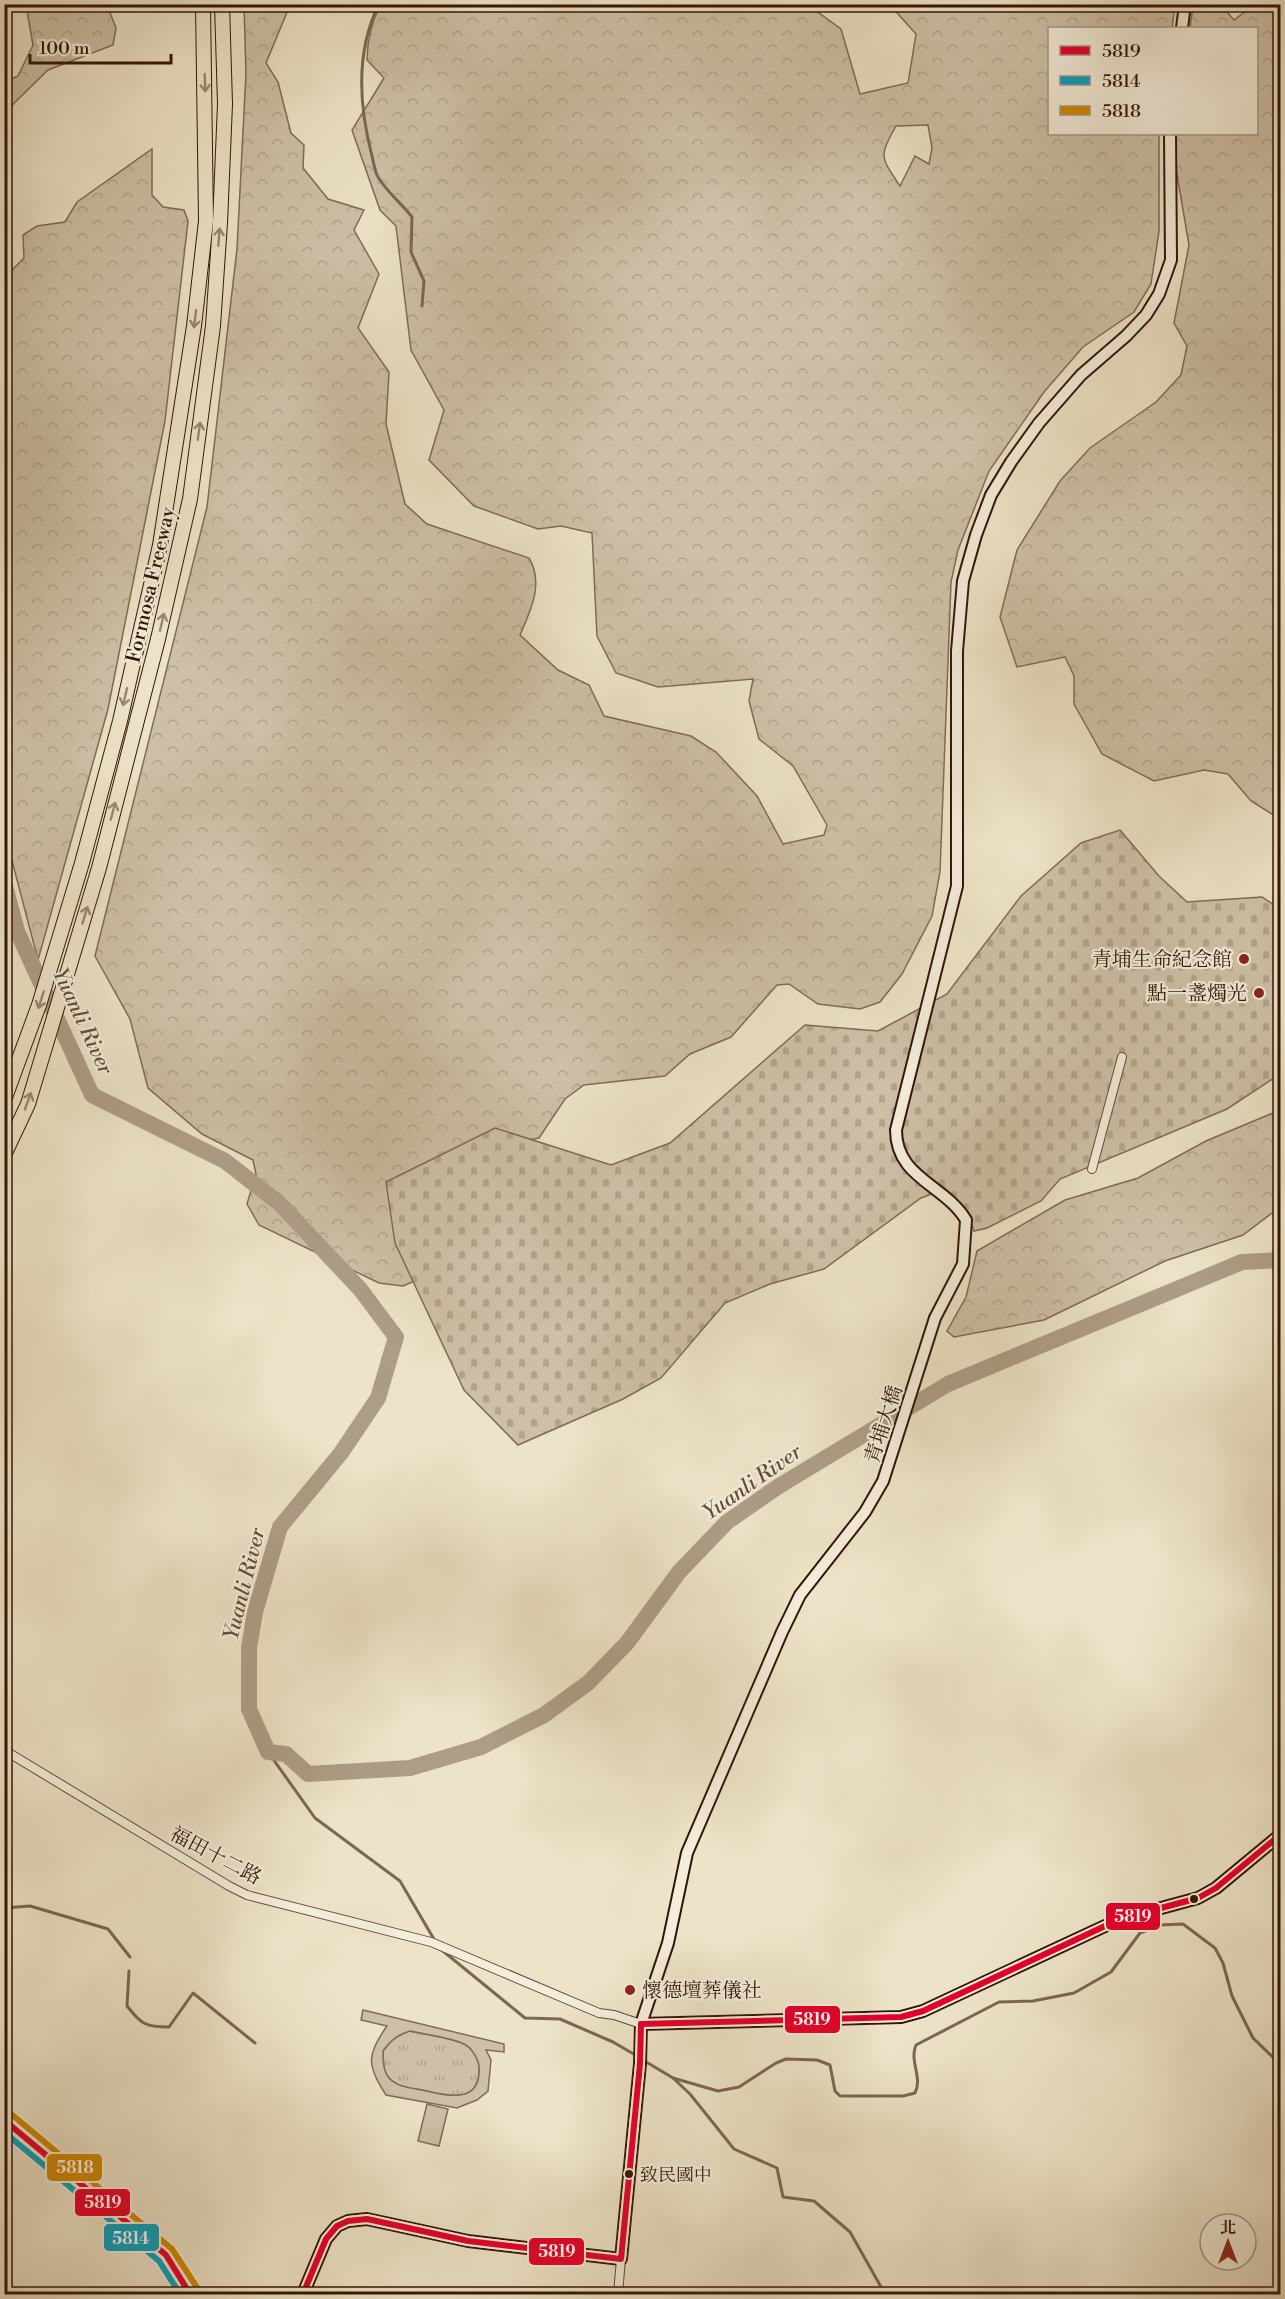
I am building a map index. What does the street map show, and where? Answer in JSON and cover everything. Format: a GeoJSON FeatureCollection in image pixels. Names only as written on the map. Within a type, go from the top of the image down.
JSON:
{"type":"FeatureCollection","features":[{"type":"Feature","properties":{"kind":"highway","name":"Formosa Freeway"},"geometry":{"type":"LineString","coordinates":[[4,1100],[39,1005],[82,863],[120,721],[160,545],[194,326],[206,221],[203,4]]}},
{"type":"Feature","properties":{"kind":"highway","name":"Formosa Freeway"},"geometry":{"type":"LineString","coordinates":[[4,1155],[28,1104],[99,868],[158,639],[190,499],[213,326],[220,223],[225,104],[222,4]]}},
{"type":"Feature","properties":{"kind":"main road"},"geometry":{"type":"LineString","coordinates":[[1182,27],[1185,4]]}},
{"type":"Feature","properties":{"kind":"main road","name":"青埔大橋"},"geometry":{"type":"LineString","coordinates":[[621,2259],[640,2064],[641,2024],[668,1943],[687,1853],[800,1595],[865,1512],[883,1481],[935,1318],[963,1264],[966,1220],[951,1200],[911,1170],[899,1154],[896,1130],[957,886],[957,651],[963,581],[976,535],[991,495],[1011,462],[1039,423],[1074,383],[1139,322],[1159,294],[1171,260],[1170,135]]}},
{"type":"Feature","properties":{"kind":"main road"},"geometry":{"type":"LineString","coordinates":[[641,2024],[901,2017],[923,2011],[1105,1926],[1198,1898],[1216,1888],[1281,1836]]}},
{"type":"Feature","properties":{"kind":"main road"},"geometry":{"type":"LineString","coordinates":[[4,2120],[166,2255],[190,2295]]}},
{"type":"Feature","properties":{"kind":"main road"},"geometry":{"type":"LineString","coordinates":[[303,2295],[326,2239],[337,2226],[358,2220],[368,2219],[468,2241],[621,2259]]}},
{"type":"Feature","properties":{"kind":"street"},"geometry":{"type":"LineString","coordinates":[[1092,1168],[1122,1057]]}},
{"type":"Feature","properties":{"kind":"street","name":"福田十二路"},"geometry":{"type":"LineString","coordinates":[[4,1749],[247,1895],[432,1942],[599,2013],[614,2015],[641,2024]]}},
{"type":"Feature","properties":{"kind":"street"},"geometry":{"type":"LineString","coordinates":[[618,2295],[621,2259]]}},
{"type":"Feature","properties":{"kind":"green space"},"geometry":{"type":"Polygon","coordinates":[[[381,4],[808,5],[841,29],[860,94],[908,83],[916,34],[890,5],[1175,5],[1172,27],[1048,27],[1048,135],[1159,135],[1159,231],[1151,284],[1134,312],[1083,347],[1044,392],[989,471],[958,550],[951,582],[940,872],[932,916],[902,974],[880,1002],[860,1009],[818,1004],[789,984],[777,985],[731,1037],[690,1054],[665,1076],[584,1085],[565,1099],[539,1138],[467,1152],[439,1270],[403,1286],[379,1283],[259,1225],[247,1204],[256,1174],[253,1160],[202,1134],[148,1088],[130,1019],[95,956],[207,507],[237,249],[246,73],[244,5],[290,5],[266,63],[278,82],[291,133],[304,145],[303,168],[328,199],[364,210],[354,230],[379,274],[358,328],[389,372],[386,424],[405,504],[427,524],[529,558],[536,587],[532,606],[520,635],[558,670],[589,685],[604,716],[691,736],[716,752],[757,796],[783,844],[824,835],[827,825],[793,766],[759,739],[749,701],[753,679],[658,687],[616,673],[597,636],[592,533],[561,526],[538,529],[474,506],[429,460],[444,410],[411,350],[396,226],[380,210],[352,130],[384,78],[367,60],[371,32],[381,4]],[[928,125],[896,126],[886,145],[884,157],[900,186],[915,156],[929,164],[932,148],[928,125]]]}},
{"type":"Feature","properties":{"kind":"green space"},"geometry":{"type":"Polygon","coordinates":[[[26,5],[107,5],[116,28],[113,45],[48,70],[5,112],[5,82],[18,76],[33,45],[26,5]]]}},
{"type":"Feature","properties":{"kind":"green space"},"geometry":{"type":"Polygon","coordinates":[[[1193,5],[1221,5],[1234,20],[1254,5],[1280,5],[1280,819],[1251,801],[1228,774],[1204,770],[1154,781],[1102,754],[1074,704],[1074,676],[1065,657],[1017,667],[1000,617],[1017,550],[1060,481],[1090,448],[1156,402],[1181,375],[1187,346],[1174,323],[1189,245],[1173,151],[1175,135],[1258,135],[1258,27],[1190,27],[1193,5]]]}},
{"type":"Feature","properties":{"kind":"green space"},"geometry":{"type":"Polygon","coordinates":[[[152,149],[152,195],[163,207],[184,210],[188,221],[165,421],[108,709],[38,960],[5,834],[5,277],[24,258],[23,235],[37,226],[65,222],[77,202],[152,149]]]}},
{"type":"Feature","properties":{"kind":"green space"},"geometry":{"type":"Polygon","coordinates":[[[1120,830],[1159,876],[1187,902],[1262,897],[1280,909],[1280,1074],[1227,1109],[1060,1179],[1041,1201],[987,1228],[974,1231],[966,1209],[945,1189],[921,1198],[824,1269],[770,1284],[725,1303],[661,1378],[623,1399],[518,1445],[464,1390],[395,1243],[386,1182],[495,1128],[611,1165],[670,1143],[805,1025],[878,1031],[947,994],[1021,896],[1081,843],[1120,830]]]}},
{"type":"Feature","properties":{"kind":"green space"},"geometry":{"type":"Polygon","coordinates":[[[1280,1110],[1280,1207],[1243,1235],[1165,1261],[1044,1320],[954,1337],[947,1331],[966,1297],[977,1251],[1065,1200],[1138,1178],[1206,1141],[1280,1110]]]}},
{"type":"Feature","properties":{"kind":"green space"},"geometry":{"type":"Polygon","coordinates":[[[363,2010],[504,2044],[504,2052],[486,2050],[491,2060],[488,2091],[477,2100],[457,2108],[386,2095],[375,2076],[372,2060],[376,2044],[387,2026],[361,2020],[363,2010]],[[410,2031],[398,2036],[383,2051],[384,2069],[389,2078],[404,2087],[442,2094],[461,2095],[475,2087],[479,2066],[476,2056],[469,2048],[453,2040],[410,2031]]]}},
{"type":"Feature","properties":{"kind":"green space"},"geometry":{"type":"Polygon","coordinates":[[[410,2031],[453,2040],[469,2048],[476,2056],[479,2066],[475,2087],[469,2093],[452,2096],[404,2087],[392,2081],[384,2069],[383,2051],[395,2038],[410,2031]]]}},
{"type":"Feature","properties":{"kind":"green space"},"geometry":{"type":"Polygon","coordinates":[[[427,2104],[448,2109],[439,2146],[418,2141],[427,2104]]]}},
{"type":"Feature","properties":{"kind":"waterway"},"geometry":{"type":"LineString","coordinates":[[379,4],[366,40],[363,58],[364,115],[377,175],[412,217],[411,252],[424,281],[422,306]]}},
{"type":"Feature","properties":{"kind":"waterway","name":"Yuanli River"},"geometry":{"type":"LineString","coordinates":[[4,882],[17,931],[92,1095],[225,1161],[280,1204],[360,1289],[396,1337],[378,1398],[341,1453],[280,1527],[255,1612],[249,1648],[249,1709],[268,1752],[286,1754],[308,1774],[410,1768],[481,1747],[544,1715],[588,1683],[627,1643],[679,1572],[727,1522],[779,1486],[948,1384],[1242,1262],[1280,1260]]}},
{"type":"Feature","properties":{"kind":"waterway"},"geometry":{"type":"LineString","coordinates":[[268,1752],[315,1818],[400,1881],[435,1941]]}},
{"type":"Feature","properties":{"kind":"waterway"},"geometry":{"type":"LineString","coordinates":[[4,1908],[30,1906],[108,1929],[130,1957]]}},
{"type":"Feature","properties":{"kind":"waterway"},"geometry":{"type":"LineString","coordinates":[[643,2060],[673,2078],[718,2091],[739,2087],[786,2059],[817,2060],[830,2065],[835,2091],[840,2096],[903,2096],[915,2093],[918,2081],[914,2057],[916,2045],[999,2002],[1033,2001],[1074,1993],[1111,1972],[1140,1933],[1160,1925],[1183,1924],[1215,1948],[1223,1963],[1232,1996],[1253,2038],[1280,2064]]}},
{"type":"Feature","properties":{"kind":"waterway"},"geometry":{"type":"LineString","coordinates":[[438,1947],[525,2018],[560,2019],[613,2042],[637,2056]]}},
{"type":"Feature","properties":{"kind":"waterway"},"geometry":{"type":"LineString","coordinates":[[129,1971],[127,2006],[144,2023],[169,2027],[193,1993],[255,2043]]}},
{"type":"Feature","properties":{"kind":"waterway"},"geometry":{"type":"LineString","coordinates":[[674,2079],[690,2094],[734,2149],[777,2168],[783,2197],[814,2201],[850,2232],[885,2294]]}},
{"type":"Feature","properties":{"kind":"transit line","name":"5819"},"geometry":{"type":"LineString","coordinates":[[641,2024],[901,2017],[923,2011],[1105,1926],[1198,1898],[1216,1888],[1280,1835]]}},
{"type":"Feature","properties":{"kind":"transit line","name":"5819"},"geometry":{"type":"LineString","coordinates":[[303,2294],[326,2239],[337,2226],[348,2221],[367,2219],[468,2241],[621,2259],[640,2064],[641,2024]]}},
{"type":"Feature","properties":{"kind":"transit line","name":"5818"},"geometry":{"type":"LineString","coordinates":[[10,2113],[172,2249],[198,2289]]}},
{"type":"Feature","properties":{"kind":"transit line","name":"5819"},"geometry":{"type":"LineString","coordinates":[[4,2120],[166,2255],[190,2294]]}},
{"type":"Feature","properties":{"kind":"transit line","name":"5814"},"geometry":{"type":"LineString","coordinates":[[4,2132],[159,2261],[180,2294]]}},
{"type":"Feature","properties":{"kind":"place","name":"青埔生命紀念館"},"geometry":{"type":"Point","coordinates":[1244,959]}},
{"type":"Feature","properties":{"kind":"place","name":"點一盞燭光"},"geometry":{"type":"Point","coordinates":[1259,993]}},
{"type":"Feature","properties":{"kind":"place","name":"懷德壇葬儀社"},"geometry":{"type":"Point","coordinates":[630,1990]}},
{"type":"Feature","properties":{"kind":"place","name":"致民國中"},"geometry":{"type":"Point","coordinates":[629,2174]}}]}
